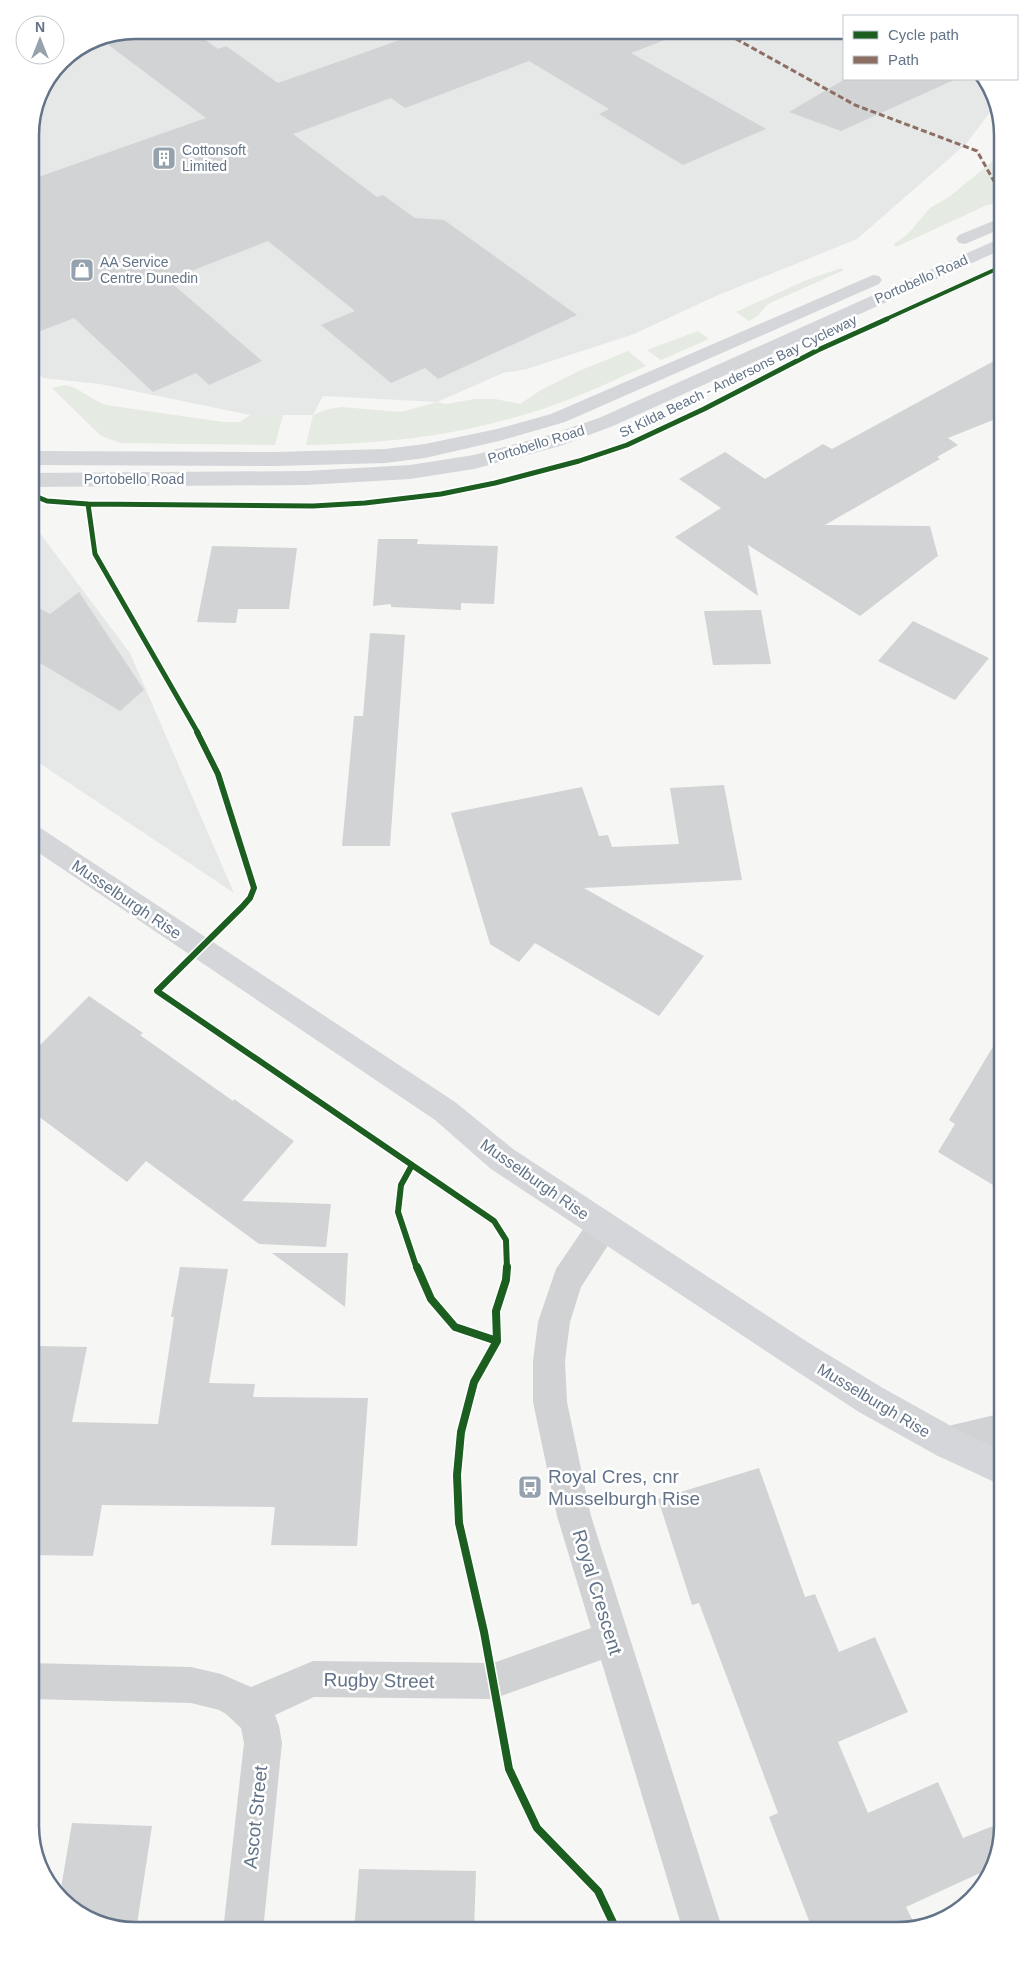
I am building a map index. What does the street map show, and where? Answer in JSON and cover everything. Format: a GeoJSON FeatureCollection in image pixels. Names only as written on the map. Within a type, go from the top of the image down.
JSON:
{"type":"FeatureCollection","features":[{"type":"Feature","properties":{"kind":"main road","name":"Portobello Road"},"geometry":{"type":"LineString","coordinates":[[946,247],[994,226]]}},
{"type":"Feature","properties":{"kind":"main road","name":"Portobello Road"},"geometry":{"type":"LineString","coordinates":[[39,480],[306,478],[410,472],[474,462],[553,441],[614,419],[994,246]]}},
{"type":"Feature","properties":{"kind":"main road","name":"Portobello Road"},"geometry":{"type":"LineString","coordinates":[[39,458],[330,458],[425,451],[558,418],[892,271]]}},
{"type":"Feature","properties":{"kind":"main road","name":"Musselburgh Rise"},"geometry":{"type":"LineString","coordinates":[[39,840],[445,1111],[502,1159],[603,1226],[871,1400],[994,1465]]}},
{"type":"Feature","properties":{"kind":"street","name":"Royal Crescent"},"geometry":{"type":"LineString","coordinates":[[603,1226],[566,1280],[554,1322],[549,1361],[550,1402],[574,1516],[700,1922]]}},
{"type":"Feature","properties":{"kind":"street"},"geometry":{"type":"LineString","coordinates":[[948,1442],[994,1432]]}},
{"type":"Feature","properties":{"kind":"street","name":"Rugby Street"},"geometry":{"type":"LineString","coordinates":[[247,1708],[313,1679],[493,1681],[612,1638]]}},
{"type":"Feature","properties":{"kind":"street"},"geometry":{"type":"LineString","coordinates":[[39,1680],[191,1685],[216,1690],[236,1698],[247,1708]]}},
{"type":"Feature","properties":{"kind":"street","name":"Ascot Street"},"geometry":{"type":"LineString","coordinates":[[244,1922],[263,1744],[260,1724],[247,1708]]}},
{"type":"Feature","properties":{"kind":"shaded area"},"geometry":{"type":"Polygon","coordinates":[[[128,39],[743,39],[752,41],[755,39],[843,39],[843,80],[977,80],[989,104],[991,111],[966,144],[857,239],[716,296],[634,334],[527,369],[503,373],[437,402],[323,396],[313,415],[250,415],[100,384],[43,378],[39,374],[39,128],[46,98],[58,76],[76,58],[104,44],[128,39]]]}},
{"type":"Feature","properties":{"kind":"shaded area"},"geometry":{"type":"Polygon","coordinates":[[[994,160],[994,204],[987,205],[896,247],[894,245],[907,235],[930,208],[949,197],[994,160]]]}},
{"type":"Feature","properties":{"kind":"shaded area"},"geometry":{"type":"Polygon","coordinates":[[[841,268],[844,270],[768,304],[758,316],[749,321],[736,312],[804,281],[841,268]]]}},
{"type":"Feature","properties":{"kind":"shaded area"},"geometry":{"type":"Polygon","coordinates":[[[698,331],[709,339],[661,360],[647,350],[698,331]]]}},
{"type":"Feature","properties":{"kind":"shaded area"},"geometry":{"type":"Polygon","coordinates":[[[628,351],[646,366],[575,397],[521,416],[430,436],[400,440],[306,445],[313,415],[325,410],[341,407],[401,412],[437,402],[446,404],[475,399],[495,399],[520,404],[541,390],[579,371],[628,351]]]}},
{"type":"Feature","properties":{"kind":"shaded area"},"geometry":{"type":"Polygon","coordinates":[[[64,385],[75,388],[106,405],[223,422],[240,422],[250,415],[283,415],[275,445],[121,443],[101,436],[52,388],[64,385]]]}},
{"type":"Feature","properties":{"kind":"shaded area"},"geometry":{"type":"Polygon","coordinates":[[[39,532],[130,653],[234,893],[39,763],[39,532]]]}},
{"type":"Feature","properties":{"kind":"building"},"geometry":{"type":"Polygon","coordinates":[[[128,39],[204,39],[218,49],[226,46],[278,83],[403,39],[667,39],[631,53],[766,129],[683,165],[599,114],[609,109],[529,61],[405,108],[391,98],[293,134],[377,197],[383,195],[415,218],[444,220],[577,315],[438,379],[425,368],[391,383],[321,325],[355,311],[268,241],[168,280],[262,361],[209,385],[196,373],[153,392],[74,318],[39,332],[39,177],[206,118],[106,43],[128,39]]]}},
{"type":"Feature","properties":{"kind":"building"},"geometry":{"type":"Polygon","coordinates":[[[843,80],[954,80],[841,131],[789,112],[843,80]]]}},
{"type":"Feature","properties":{"kind":"building"},"geometry":{"type":"Polygon","coordinates":[[[994,361],[994,420],[948,438],[958,445],[937,457],[940,459],[825,525],[930,526],[938,556],[860,616],[748,545],[758,596],[675,537],[721,508],[679,479],[725,452],[765,479],[823,444],[832,449],[994,361]]]}},
{"type":"Feature","properties":{"kind":"building"},"geometry":{"type":"Polygon","coordinates":[[[378,539],[418,539],[417,544],[498,546],[494,604],[461,603],[461,610],[391,607],[391,604],[373,606],[378,539]]]}},
{"type":"Feature","properties":{"kind":"building"},"geometry":{"type":"Polygon","coordinates":[[[212,546],[297,548],[289,609],[238,609],[236,623],[197,622],[212,546]]]}},
{"type":"Feature","properties":{"kind":"building"},"geometry":{"type":"Polygon","coordinates":[[[79,592],[144,690],[120,711],[39,662],[39,608],[50,614],[79,592]]]}},
{"type":"Feature","properties":{"kind":"building"},"geometry":{"type":"Polygon","coordinates":[[[761,610],[771,664],[713,665],[704,611],[761,610]]]}},
{"type":"Feature","properties":{"kind":"building"},"geometry":{"type":"Polygon","coordinates":[[[913,621],[989,658],[955,700],[878,661],[913,621]]]}},
{"type":"Feature","properties":{"kind":"building"},"geometry":{"type":"Polygon","coordinates":[[[370,633],[405,635],[390,846],[342,846],[354,716],[363,716],[370,633]]]}},
{"type":"Feature","properties":{"kind":"building"},"geometry":{"type":"Polygon","coordinates":[[[724,785],[742,880],[584,888],[704,956],[659,1016],[535,943],[519,962],[490,944],[451,813],[582,787],[599,836],[608,835],[612,847],[679,844],[670,788],[724,785]]]}},
{"type":"Feature","properties":{"kind":"building"},"geometry":{"type":"Polygon","coordinates":[[[89,996],[143,1033],[140,1035],[233,1101],[234,1099],[294,1141],[242,1201],[331,1204],[326,1247],[259,1244],[146,1161],[127,1182],[39,1117],[39,1046],[89,996]]]}},
{"type":"Feature","properties":{"kind":"building"},"geometry":{"type":"Polygon","coordinates":[[[994,1045],[994,1186],[938,1152],[955,1124],[949,1120],[994,1045]]]}},
{"type":"Feature","properties":{"kind":"building"},"geometry":{"type":"Polygon","coordinates":[[[272,1253],[348,1253],[345,1307],[272,1253]]]}},
{"type":"Feature","properties":{"kind":"building"},"geometry":{"type":"Polygon","coordinates":[[[180,1267],[228,1269],[209,1383],[255,1384],[253,1397],[368,1398],[357,1546],[271,1545],[275,1507],[102,1505],[93,1556],[39,1555],[40,1346],[87,1347],[72,1422],[158,1424],[174,1317],[171,1317],[180,1267]]]}},
{"type":"Feature","properties":{"kind":"building"},"geometry":{"type":"Polygon","coordinates":[[[759,1468],[805,1597],[815,1594],[839,1652],[875,1637],[908,1712],[838,1742],[868,1813],[938,1782],[963,1838],[994,1826],[989,1857],[982,1872],[906,1907],[913,1921],[810,1922],[769,1817],[778,1813],[699,1603],[692,1605],[658,1499],[759,1468]]]}},
{"type":"Feature","properties":{"kind":"building"},"geometry":{"type":"Polygon","coordinates":[[[72,1823],[152,1826],[137,1922],[116,1920],[92,1912],[71,1899],[61,1888],[72,1823]]]}},
{"type":"Feature","properties":{"kind":"building"},"geometry":{"type":"Polygon","coordinates":[[[359,1869],[476,1871],[474,1922],[355,1922],[359,1869]]]}},
{"type":"Feature","properties":{"kind":"marked path"},"geometry":{"type":"LineString","coordinates":[[736,39],[855,105],[977,151],[994,181]]}},
{"type":"Feature","properties":{"kind":"cycle path","name":"St Kilda Beach - Andersons Bay Cycleway"},"geometry":{"type":"LineString","coordinates":[[39,498],[47,501],[88,504],[313,506],[365,503],[441,494],[495,483],[579,461],[627,445],[704,409],[818,350],[994,270]]}},
{"type":"Feature","properties":{"kind":"cycle path"},"geometry":{"type":"LineString","coordinates":[[88,504],[95,554],[205,746],[218,774],[254,888],[250,898],[242,907],[157,991],[473,1205],[494,1221],[506,1240],[508,1257],[506,1280],[496,1311],[497,1341],[474,1382],[461,1432],[457,1475],[459,1523],[484,1632],[509,1769],[537,1828],[598,1891],[613,1922]]}},
{"type":"Feature","properties":{"kind":"cycle path"},"geometry":{"type":"LineString","coordinates":[[412,1165],[401,1185],[398,1212],[413,1259],[431,1299],[455,1327],[497,1341]]}},
{"type":"Feature","properties":{"kind":"place","name":"Cottonsoft Limited"},"geometry":{"type":"Point","coordinates":[164,158]}},
{"type":"Feature","properties":{"kind":"place","name":"AA Service Centre Dunedin"},"geometry":{"type":"Point","coordinates":[82,270]}},
{"type":"Feature","properties":{"kind":"place","name":"Royal Cres, cnr Musselburgh Rise"},"geometry":{"type":"Point","coordinates":[530,1487]}}]}
